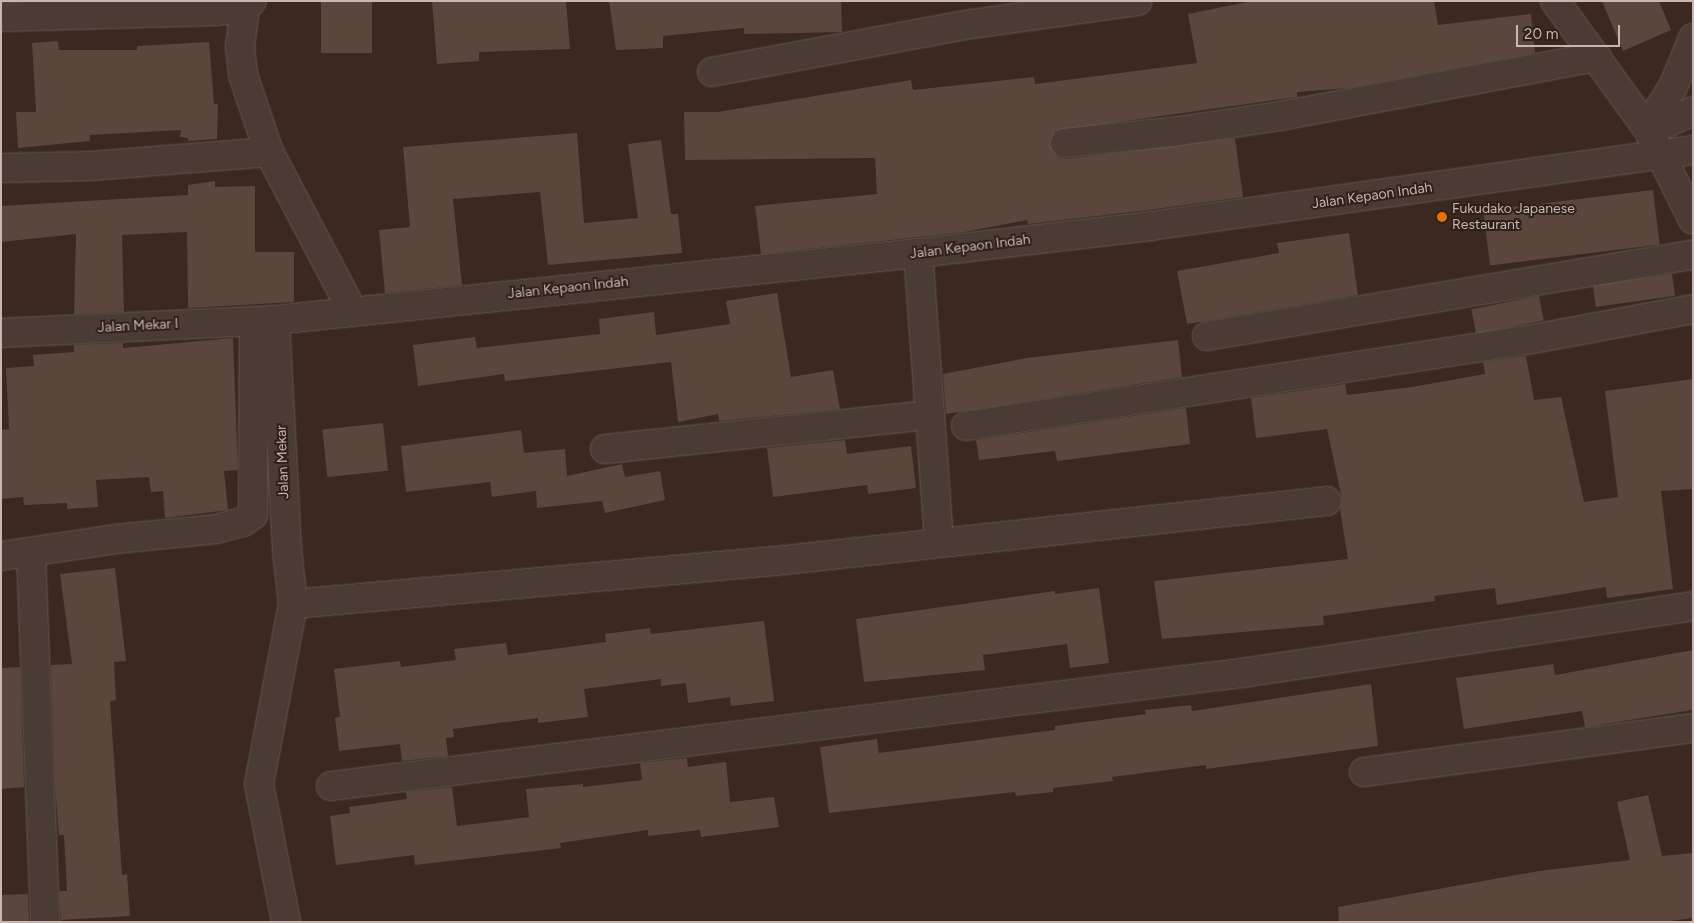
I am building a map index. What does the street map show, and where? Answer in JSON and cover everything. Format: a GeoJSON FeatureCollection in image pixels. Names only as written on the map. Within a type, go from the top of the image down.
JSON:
{"type":"FeatureCollection","features":[{"type":"Feature","properties":{"kind":"street"},"geometry":{"type":"LineString","coordinates":[[712,72],[972,24],[1137,1]]}},
{"type":"Feature","properties":{"kind":"street"},"geometry":{"type":"LineString","coordinates":[[1554,1],[1597,57],[1648,129],[1664,156],[1693,220]]}},
{"type":"Feature","properties":{"kind":"street"},"geometry":{"type":"LineString","coordinates":[[1,17],[217,11],[248,4],[240,46],[243,75],[269,152],[352,310]]}},
{"type":"Feature","properties":{"kind":"street"},"geometry":{"type":"LineString","coordinates":[[1648,129],[1672,87],[1693,38]]}},
{"type":"Feature","properties":{"kind":"street"},"geometry":{"type":"LineString","coordinates":[[1065,143],[1179,131],[1286,115],[1597,57]]}},
{"type":"Feature","properties":{"kind":"street"},"geometry":{"type":"LineString","coordinates":[[1648,129],[1693,111]]}},
{"type":"Feature","properties":{"kind":"street","name":"Jalan Kepaon Indah"},"geometry":{"type":"LineString","coordinates":[[264,320],[918,253],[1150,226],[1664,156],[1693,150]]}},
{"type":"Feature","properties":{"kind":"street"},"geometry":{"type":"LineString","coordinates":[[1,168],[91,166],[269,152]]}},
{"type":"Feature","properties":{"kind":"street"},"geometry":{"type":"LineString","coordinates":[[918,253],[939,542]]}},
{"type":"Feature","properties":{"kind":"street"},"geometry":{"type":"LineString","coordinates":[[1207,336],[1693,255]]}},
{"type":"Feature","properties":{"kind":"street"},"geometry":{"type":"LineString","coordinates":[[966,426],[1533,340],[1693,309]]}},
{"type":"Feature","properties":{"kind":"street"},"geometry":{"type":"LineString","coordinates":[[1,556],[31,554],[116,539],[216,529],[243,522],[253,515],[264,320]]}},
{"type":"Feature","properties":{"kind":"street","name":"Jalan Mekar I"},"geometry":{"type":"LineString","coordinates":[[1,333],[264,320]]}},
{"type":"Feature","properties":{"kind":"street","name":"Jalan Mekar"},"geometry":{"type":"LineString","coordinates":[[264,320],[293,604],[259,784],[286,922]]}},
{"type":"Feature","properties":{"kind":"street"},"geometry":{"type":"LineString","coordinates":[[604,449],[930,415]]}},
{"type":"Feature","properties":{"kind":"street"},"geometry":{"type":"LineString","coordinates":[[293,604],[785,560],[1327,501]]}},
{"type":"Feature","properties":{"kind":"street"},"geometry":{"type":"LineString","coordinates":[[31,554],[45,922]]}},
{"type":"Feature","properties":{"kind":"street"},"geometry":{"type":"LineString","coordinates":[[331,786],[1241,672],[1693,606]]}},
{"type":"Feature","properties":{"kind":"street"},"geometry":{"type":"LineString","coordinates":[[1364,772],[1693,728]]}},
{"type":"Feature","properties":{"kind":"building"},"geometry":{"type":"Polygon","coordinates":[[[321,1],[372,1],[372,53],[321,53],[321,1]]]}},
{"type":"Feature","properties":{"kind":"building"},"geometry":{"type":"Polygon","coordinates":[[[432,1],[566,1],[570,49],[479,52],[479,61],[437,64],[432,1]]]}},
{"type":"Feature","properties":{"kind":"building"},"geometry":{"type":"Polygon","coordinates":[[[609,1],[841,1],[842,32],[744,34],[744,28],[663,36],[663,48],[616,50],[609,1]]]}},
{"type":"Feature","properties":{"kind":"building"},"geometry":{"type":"Polygon","coordinates":[[[1252,1],[1434,1],[1438,25],[1531,14],[1535,53],[1348,88],[1297,92],[1297,97],[1055,131],[1050,145],[1058,157],[1066,159],[1235,138],[1243,197],[1148,210],[1028,224],[1027,220],[964,232],[761,254],[755,206],[877,194],[875,158],[685,160],[684,112],[718,112],[911,80],[913,90],[1034,77],[1035,84],[1197,63],[1188,14],[1252,1]]]}},
{"type":"Feature","properties":{"kind":"building"},"geometry":{"type":"Polygon","coordinates":[[[1602,1],[1659,1],[1671,30],[1623,51],[1602,1]]]}},
{"type":"Feature","properties":{"kind":"building"},"geometry":{"type":"Polygon","coordinates":[[[58,41],[59,50],[137,50],[137,46],[209,42],[214,104],[218,104],[217,139],[188,141],[188,138],[180,137],[181,130],[90,135],[90,141],[18,148],[16,112],[36,112],[32,43],[58,41]]]}},
{"type":"Feature","properties":{"kind":"building"},"geometry":{"type":"Polygon","coordinates":[[[577,133],[584,223],[638,218],[628,144],[661,140],[671,214],[678,214],[682,253],[548,265],[540,192],[453,199],[462,285],[385,293],[379,230],[410,227],[403,147],[577,133]]]}},
{"type":"Feature","properties":{"kind":"building"},"geometry":{"type":"Polygon","coordinates":[[[215,181],[215,187],[255,186],[255,252],[294,252],[294,302],[188,308],[187,232],[122,235],[124,312],[74,314],[76,234],[1,242],[1,206],[188,195],[188,185],[215,181]]]}},
{"type":"Feature","properties":{"kind":"building"},"geometry":{"type":"Polygon","coordinates":[[[1653,190],[1660,245],[1490,265],[1483,211],[1653,190]]]}},
{"type":"Feature","properties":{"kind":"building"},"geometry":{"type":"Polygon","coordinates":[[[1349,233],[1358,295],[1187,324],[1177,271],[1279,253],[1277,243],[1349,233]]]}},
{"type":"Feature","properties":{"kind":"building"},"geometry":{"type":"Polygon","coordinates":[[[1672,274],[1675,296],[1596,307],[1593,285],[1672,274]]]}},
{"type":"Feature","properties":{"kind":"building"},"geometry":{"type":"Polygon","coordinates":[[[777,293],[791,377],[833,370],[840,409],[719,421],[718,414],[678,422],[671,362],[505,381],[504,374],[418,386],[413,345],[475,337],[477,348],[600,334],[599,319],[654,312],[656,335],[730,324],[726,301],[777,293]]]}},
{"type":"Feature","properties":{"kind":"building"},"geometry":{"type":"Polygon","coordinates":[[[1539,296],[1544,321],[1476,334],[1471,309],[1539,296]]]}},
{"type":"Feature","properties":{"kind":"building"},"geometry":{"type":"Polygon","coordinates":[[[233,338],[238,470],[224,471],[228,510],[165,518],[163,491],[151,492],[149,477],[96,480],[98,507],[67,509],[67,503],[24,505],[23,497],[1,499],[1,430],[9,429],[6,368],[34,366],[33,355],[74,352],[74,345],[123,343],[123,348],[233,338]]]}},
{"type":"Feature","properties":{"kind":"building"},"geometry":{"type":"Polygon","coordinates":[[[1178,340],[1182,377],[946,414],[943,374],[1027,358],[1178,340]]]}},
{"type":"Feature","properties":{"kind":"building"},"geometry":{"type":"Polygon","coordinates":[[[1526,356],[1534,400],[1561,397],[1584,502],[1618,497],[1605,391],[1693,379],[1693,489],[1661,491],[1673,589],[1607,598],[1606,587],[1497,605],[1495,588],[1434,596],[1435,601],[1323,616],[1324,625],[1162,639],[1154,581],[1348,559],[1340,509],[1342,499],[1327,429],[1256,438],[1251,398],[1345,384],[1347,395],[1412,387],[1485,374],[1483,362],[1526,356]]]}},
{"type":"Feature","properties":{"kind":"building"},"geometry":{"type":"Polygon","coordinates":[[[1186,408],[1190,444],[1057,461],[1055,451],[979,460],[976,440],[1186,408]]]}},
{"type":"Feature","properties":{"kind":"building"},"geometry":{"type":"Polygon","coordinates":[[[383,423],[388,471],[327,477],[322,429],[383,423]]]}},
{"type":"Feature","properties":{"kind":"building"},"geometry":{"type":"Polygon","coordinates":[[[521,430],[524,453],[565,449],[567,476],[622,464],[625,477],[660,471],[665,500],[605,513],[602,501],[537,508],[536,491],[492,497],[490,482],[406,492],[401,446],[521,430]]]}},
{"type":"Feature","properties":{"kind":"building"},"geometry":{"type":"Polygon","coordinates":[[[845,440],[847,454],[911,446],[916,488],[868,494],[867,485],[773,497],[767,448],[845,440]]]}},
{"type":"Feature","properties":{"kind":"building"},"geometry":{"type":"Polygon","coordinates":[[[115,568],[126,661],[114,662],[116,700],[110,701],[122,875],[127,874],[130,916],[61,920],[59,891],[67,891],[64,835],[59,835],[55,784],[51,665],[72,664],[60,574],[115,568]]]}},
{"type":"Feature","properties":{"kind":"building"},"geometry":{"type":"Polygon","coordinates":[[[1099,588],[1109,663],[1070,668],[1067,644],[983,655],[985,670],[864,682],[856,619],[1055,591],[1055,594],[1099,588]]]}},
{"type":"Feature","properties":{"kind":"building"},"geometry":{"type":"Polygon","coordinates":[[[764,621],[774,701],[731,706],[730,697],[688,703],[686,683],[661,686],[661,679],[584,689],[588,717],[538,723],[538,718],[453,729],[454,737],[446,738],[448,756],[402,761],[400,744],[339,751],[335,718],[340,717],[334,669],[400,661],[401,667],[456,660],[454,649],[506,643],[508,655],[606,642],[605,634],[650,628],[651,634],[764,621]]]}},
{"type":"Feature","properties":{"kind":"building"},"geometry":{"type":"Polygon","coordinates":[[[1693,650],[1693,710],[1585,727],[1582,711],[1464,729],[1456,678],[1553,664],[1555,675],[1693,650]]]}},
{"type":"Feature","properties":{"kind":"building"},"geometry":{"type":"Polygon","coordinates":[[[20,667],[24,787],[1,789],[1,668],[20,667]]]}},
{"type":"Feature","properties":{"kind":"building"},"geometry":{"type":"Polygon","coordinates":[[[1371,684],[1378,746],[1206,769],[1206,765],[1112,777],[1113,781],[1053,788],[1053,792],[1016,796],[1015,792],[829,813],[820,747],[877,739],[879,753],[1055,730],[1055,726],[1146,714],[1145,710],[1191,705],[1192,711],[1371,684]]]}},
{"type":"Feature","properties":{"kind":"building"},"geometry":{"type":"Polygon","coordinates":[[[687,758],[688,767],[726,762],[730,802],[774,797],[779,827],[701,837],[700,830],[648,836],[648,830],[560,843],[561,848],[415,865],[414,855],[336,865],[330,816],[350,813],[349,807],[407,799],[406,792],[452,787],[457,826],[529,817],[526,789],[583,784],[583,787],[642,780],[640,763],[687,758]]]}},
{"type":"Feature","properties":{"kind":"building"},"geometry":{"type":"Polygon","coordinates":[[[1648,795],[1662,856],[1693,853],[1693,918],[1663,922],[1339,922],[1338,907],[1539,871],[1630,860],[1617,802],[1648,795]]]}},
{"type":"Feature","properties":{"kind":"building"},"geometry":{"type":"Polygon","coordinates":[[[28,894],[29,921],[2,922],[1,895],[28,894]]]}},
{"type":"Feature","properties":{"kind":"place","name":"Fukudako Japanese Restaurant"},"geometry":{"type":"Point","coordinates":[1442,217]}}]}
